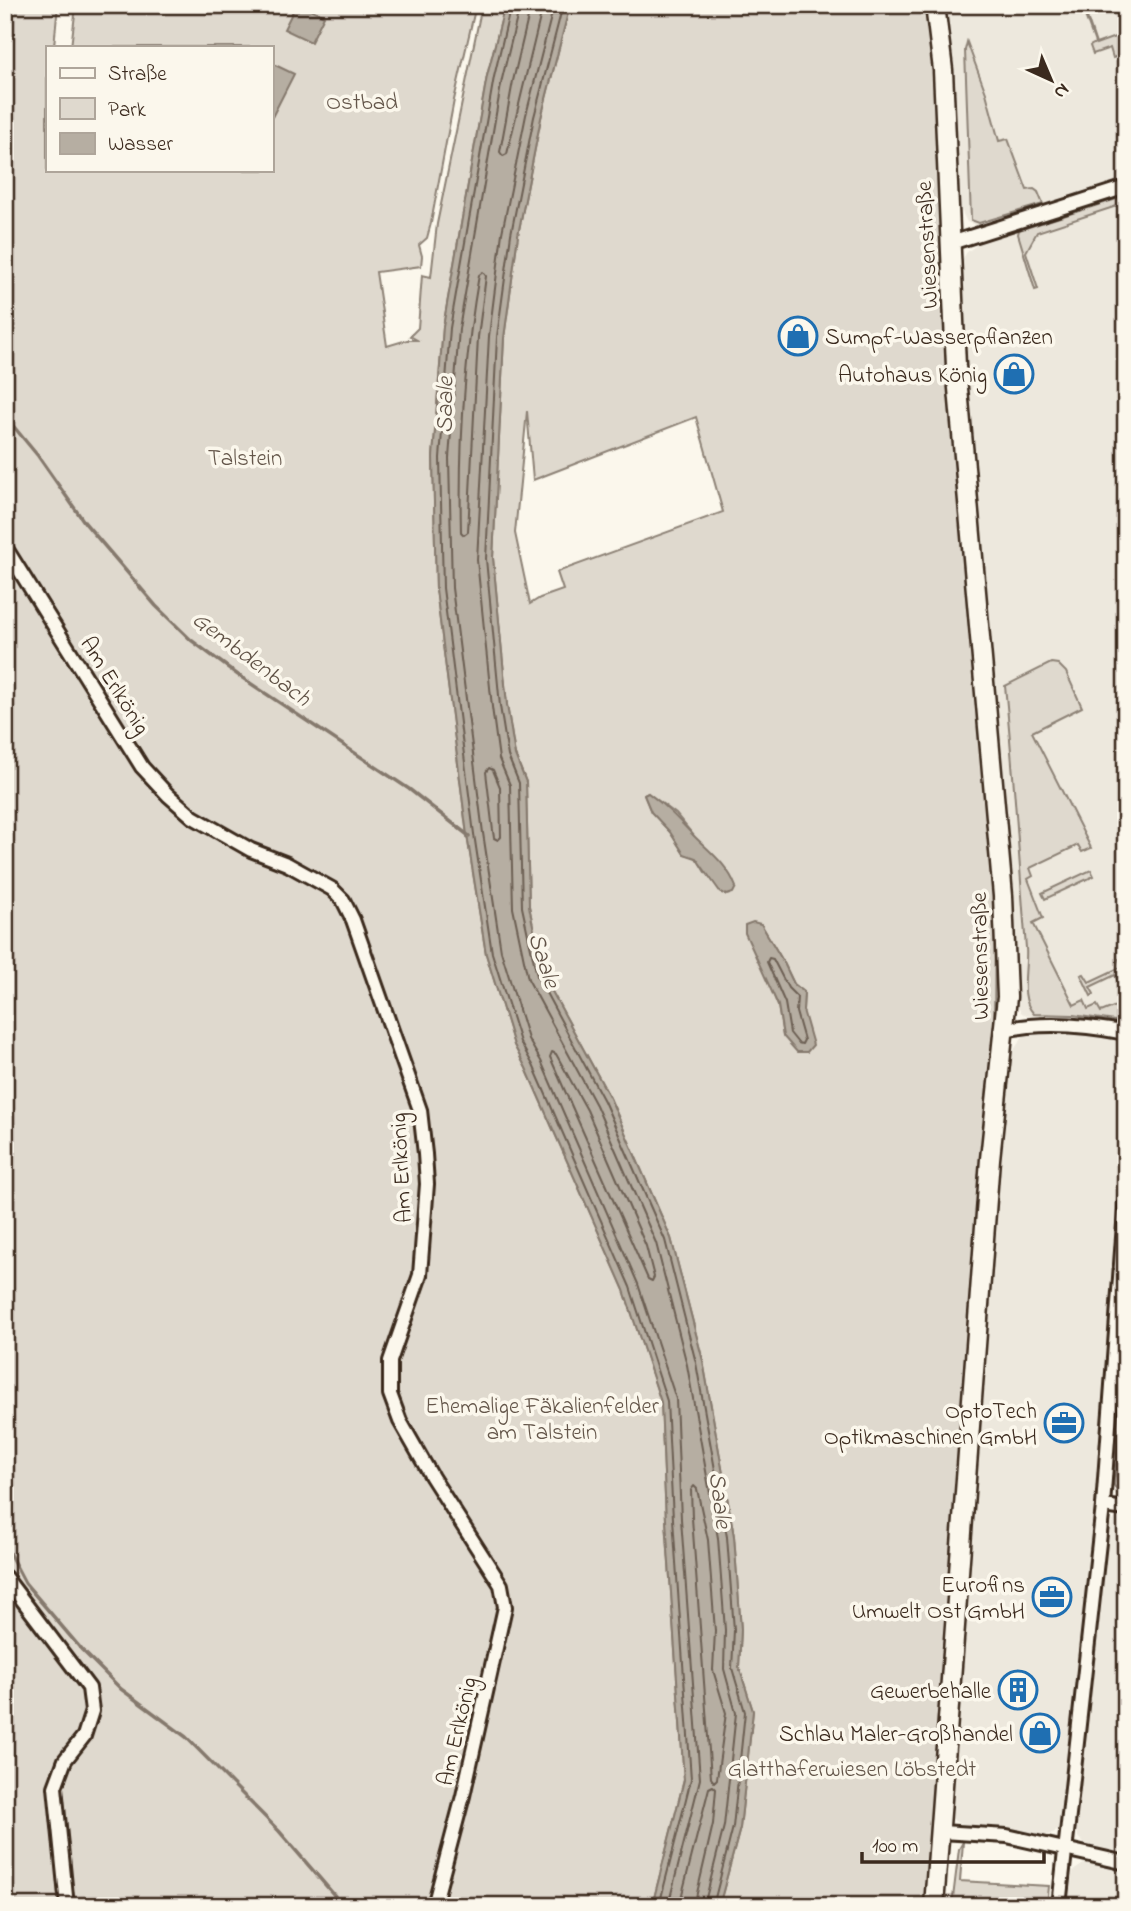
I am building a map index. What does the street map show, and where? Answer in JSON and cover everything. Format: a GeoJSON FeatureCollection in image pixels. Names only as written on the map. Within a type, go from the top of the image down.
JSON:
{"type":"FeatureCollection","features":[{"type":"Feature","properties":{"kind":"street","name":"Wiesenstraße"},"geometry":{"type":"LineString","coordinates":[[934,1906],[990,1159],[1007,997],[1003,896],[956,366],[943,70],[935,5]]}},
{"type":"Feature","properties":{"kind":"street"},"geometry":{"type":"LineString","coordinates":[[951,243],[1126,187]]}},
{"type":"Feature","properties":{"kind":"street","name":"Am Erlkönig"},"geometry":{"type":"LineString","coordinates":[[5,547],[142,767],[193,817],[220,833],[316,878],[332,888],[343,900],[364,947],[420,1110],[427,1184],[421,1275],[390,1361],[390,1394],[400,1421],[432,1477],[501,1585],[505,1607],[463,1796],[434,1906]]}},
{"type":"Feature","properties":{"kind":"street"},"geometry":{"type":"LineString","coordinates":[[1004,1030],[1072,1025],[1126,1033]]}},
{"type":"Feature","properties":{"kind":"street"},"geometry":{"type":"LineString","coordinates":[[1059,1906],[1103,1506],[1123,1269],[1126,1197]]}},
{"type":"Feature","properties":{"kind":"street"},"geometry":{"type":"LineString","coordinates":[[1103,1506],[1126,1510]]}},
{"type":"Feature","properties":{"kind":"street"},"geometry":{"type":"LineString","coordinates":[[5,1577],[89,1688],[92,1711],[84,1736],[65,1760],[55,1787],[67,1906]]}},
{"type":"Feature","properties":{"kind":"street"},"geometry":{"type":"LineString","coordinates":[[941,1832],[1007,1836],[1126,1863]]}},
{"type":"Feature","properties":{"kind":"shaded area"},"geometry":{"type":"Polygon","coordinates":[[[942,5],[1126,5],[1126,181],[1002,222],[981,227],[967,222],[959,206],[942,5]]]}},
{"type":"Feature","properties":{"kind":"shaded area"},"geometry":{"type":"Polygon","coordinates":[[[1126,193],[1126,1025],[1121,1025],[1078,1018],[1031,1017],[1022,1013],[1015,1004],[1013,926],[1004,808],[965,402],[960,270],[961,261],[967,252],[982,241],[1126,193]]]}},
{"type":"Feature","properties":{"kind":"shaded area"},"geometry":{"type":"Polygon","coordinates":[[[1053,1029],[1121,1036],[1126,1040],[1126,1133],[1108,1395],[1070,1769],[1063,1824],[1054,1833],[1041,1837],[958,1823],[952,1819],[950,1811],[996,1165],[1012,1053],[1025,1033],[1053,1029]]]}},
{"type":"Feature","properties":{"kind":"shaded area"},"geometry":{"type":"Polygon","coordinates":[[[1126,1320],[1126,1501],[1115,1493],[1111,1477],[1126,1320]]]}},
{"type":"Feature","properties":{"kind":"shaded area"},"geometry":{"type":"Polygon","coordinates":[[[1126,1515],[1126,1857],[1088,1848],[1078,1837],[1076,1825],[1106,1531],[1116,1517],[1126,1515]]]}},
{"type":"Feature","properties":{"kind":"shaded area"},"geometry":{"type":"Polygon","coordinates":[[[1088,1861],[1126,1868],[1126,1906],[1067,1906],[1073,1871],[1088,1861]]]}},
{"type":"Feature","properties":{"kind":"green space"},"geometry":{"type":"Polygon","coordinates":[[[5,5],[58,5],[54,46],[46,46],[46,172],[273,172],[273,46],[71,46],[76,6],[73,5],[476,5],[454,100],[431,223],[427,238],[419,245],[421,266],[376,272],[387,346],[417,340],[410,336],[418,328],[422,275],[431,277],[437,224],[482,5],[505,5],[487,76],[443,327],[433,457],[436,589],[467,835],[486,954],[514,1045],[624,1290],[661,1402],[666,1520],[684,1780],[652,1906],[5,1906],[5,5]]]}},
{"type":"Feature","properties":{"kind":"green space","name":"Glatthaferwiesen Löbstedt"},"geometry":{"type":"Polygon","coordinates":[[[570,5],[928,5],[939,136],[941,289],[988,809],[995,921],[994,1028],[924,1906],[719,1906],[740,1828],[753,1711],[739,1667],[741,1630],[734,1536],[703,1361],[671,1238],[610,1098],[543,975],[529,906],[526,782],[515,755],[507,705],[493,558],[504,338],[518,235],[541,118],[570,5]],[[527,411],[515,533],[530,604],[563,590],[557,572],[723,512],[696,417],[533,480],[527,411]],[[648,793],[644,795],[651,812],[670,832],[684,854],[696,857],[706,874],[694,836],[676,814],[648,793]],[[761,924],[765,974],[778,1006],[783,1036],[803,1010],[804,992],[794,984],[761,924]]]}},
{"type":"Feature","properties":{"kind":"green space"},"geometry":{"type":"Polygon","coordinates":[[[1087,5],[1097,6],[1085,11],[1096,44],[1126,33],[1126,53],[1113,58],[1110,48],[1093,54],[1090,46],[1095,43],[1084,13],[1078,15],[1077,11],[1087,5]]]}},
{"type":"Feature","properties":{"kind":"green space"},"geometry":{"type":"Polygon","coordinates":[[[967,42],[986,93],[999,141],[1008,139],[1027,190],[1034,189],[1038,192],[1043,204],[979,223],[971,220],[965,50],[967,42]]]}},
{"type":"Feature","properties":{"kind":"green space"},"geometry":{"type":"Polygon","coordinates":[[[1126,196],[1126,203],[1037,232],[1026,252],[1038,289],[1035,290],[1019,230],[1126,196]]]}},
{"type":"Feature","properties":{"kind":"green space"},"geometry":{"type":"Polygon","coordinates":[[[1051,663],[1058,664],[1066,672],[1082,707],[1032,732],[1091,848],[1082,852],[1078,845],[1030,868],[1033,876],[1028,879],[1043,918],[1033,923],[1074,1005],[1084,1000],[1088,1009],[1097,1005],[1101,1012],[1126,1002],[1126,1014],[1115,1021],[1073,1015],[1034,1014],[1026,999],[1026,948],[1005,686],[1051,663]]]}},
{"type":"Feature","properties":{"kind":"green space"},"geometry":{"type":"Polygon","coordinates":[[[1091,870],[1094,876],[1045,899],[1042,893],[1091,870]]]}},
{"type":"Feature","properties":{"kind":"green space"},"geometry":{"type":"Polygon","coordinates":[[[1125,958],[1119,983],[1115,975],[1090,987],[1094,994],[1091,996],[1081,975],[1084,974],[1089,982],[1121,967],[1119,959],[1125,958]]]}},
{"type":"Feature","properties":{"kind":"green space"},"geometry":{"type":"Polygon","coordinates":[[[1126,1366],[1126,1460],[1121,1478],[1122,1486],[1126,1488],[1126,1498],[1119,1494],[1114,1485],[1126,1366]]]}},
{"type":"Feature","properties":{"kind":"green space"},"geometry":{"type":"Polygon","coordinates":[[[963,1842],[960,1881],[1049,1886],[1047,1906],[952,1906],[959,1849],[963,1842]]]}},
{"type":"Feature","properties":{"kind":"water"},"geometry":{"type":"Polygon","coordinates":[[[296,5],[303,5],[324,16],[311,42],[284,29],[296,5]]]}},
{"type":"Feature","properties":{"kind":"water","name":"Saale"},"geometry":{"type":"Polygon","coordinates":[[[505,5],[570,5],[541,118],[518,235],[504,338],[493,558],[507,705],[515,755],[526,782],[529,906],[543,975],[610,1098],[671,1238],[703,1361],[734,1536],[741,1630],[739,1667],[753,1711],[740,1828],[719,1906],[652,1906],[684,1780],[666,1520],[661,1402],[624,1290],[514,1045],[486,954],[467,835],[436,589],[433,457],[443,327],[487,76],[505,5]]]}},
{"type":"Feature","properties":{"kind":"water"},"geometry":{"type":"Polygon","coordinates":[[[273,64],[294,74],[273,115],[273,64]]]}},
{"type":"Feature","properties":{"kind":"water"},"geometry":{"type":"Polygon","coordinates":[[[648,793],[672,813],[723,865],[736,887],[733,893],[721,893],[696,858],[684,854],[670,832],[651,812],[644,795],[648,793]]]}},
{"type":"Feature","properties":{"kind":"water"},"geometry":{"type":"Polygon","coordinates":[[[753,922],[761,924],[794,984],[804,992],[803,1010],[813,1045],[807,1052],[797,1052],[783,1036],[778,1005],[745,933],[745,925],[753,922]]]}},
{"type":"Feature","properties":{"kind":"waterway","name":"Gembdenbach"},"geometry":{"type":"LineString","coordinates":[[5,416],[38,456],[85,523],[156,606],[191,640],[238,675],[409,789],[469,836]]}},
{"type":"Feature","properties":{"kind":"waterway"},"geometry":{"type":"LineString","coordinates":[[5,1545],[25,1583],[82,1650],[121,1689],[186,1737],[279,1831],[335,1896],[326,1906]]}},
{"type":"Feature","properties":{"kind":"place","name":"Sumpf-Wasserpflanzen"},"geometry":{"type":"Point","coordinates":[798,336]}},
{"type":"Feature","properties":{"kind":"place","name":"Autohaus König"},"geometry":{"type":"Point","coordinates":[1014,374]}},
{"type":"Feature","properties":{"kind":"place","name":"OptoTech Optikmaschinen GmbH"},"geometry":{"type":"Point","coordinates":[1064,1423]}},
{"type":"Feature","properties":{"kind":"place","name":"Eurofins Umwelt Ost GmbH"},"geometry":{"type":"Point","coordinates":[1052,1597]}},
{"type":"Feature","properties":{"kind":"place","name":"Gewerbehalle"},"geometry":{"type":"Point","coordinates":[1018,1690]}},
{"type":"Feature","properties":{"kind":"place","name":"Schlau Maler-Großhandel"},"geometry":{"type":"Point","coordinates":[1040,1733]}},
{"type":"Feature","properties":{"kind":"park label","name":"Ostbad"},"geometry":{"type":"Point","coordinates":[362,101]}},
{"type":"Feature","properties":{"kind":"park label","name":"Talstein"},"geometry":{"type":"Point","coordinates":[245,457]}},
{"type":"Feature","properties":{"kind":"park label","name":"Ehemalige Fäkalienfelder am Talstein"},"geometry":{"type":"Point","coordinates":[542,1418]}}]}
